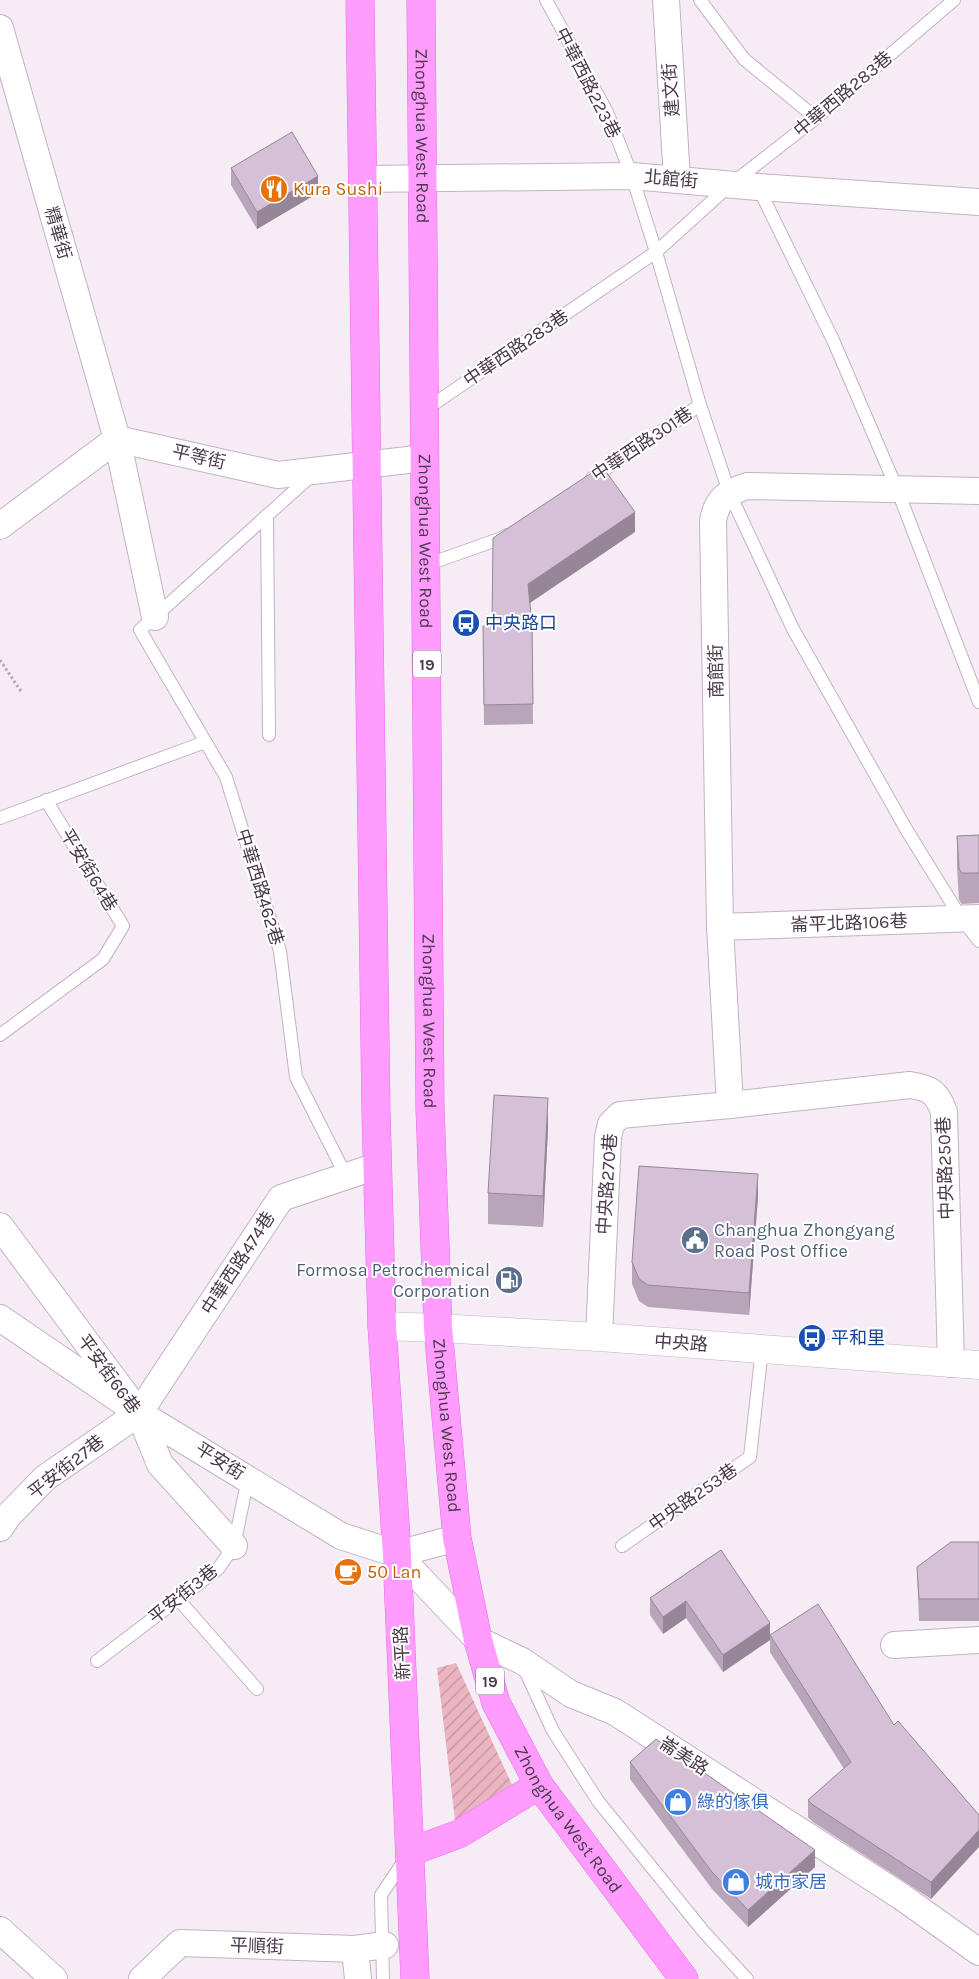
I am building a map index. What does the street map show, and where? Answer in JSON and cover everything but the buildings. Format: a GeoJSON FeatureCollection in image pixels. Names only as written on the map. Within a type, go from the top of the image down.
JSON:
{"type":"FeatureCollection","features":[{"type":"Feature","properties":{"kind":"main road"},"geometry":{"type":"LineString","coordinates":[[360,0],[365,465],[377,1166],[382,1326]]}},
{"type":"Feature","properties":{"kind":"main road","name":"Zhonghua West Road"},"geometry":{"type":"LineString","coordinates":[[421,0],[430,1108],[438,1328],[457,1538],[478,1640],[496,1703],[539,1785],[684,1979]]}},
{"type":"Feature","properties":{"kind":"main road","name":"新平路"},"geometry":{"type":"LineString","coordinates":[[382,1326],[397,1554],[415,1979]]}},
{"type":"Feature","properties":{"kind":"main road"},"geometry":{"type":"LineString","coordinates":[[410,1852],[459,1834],[539,1785]]}},
{"type":"Feature","properties":{"kind":"street","name":"建文街"},"geometry":{"type":"LineString","coordinates":[[666,0],[677,179]]}},
{"type":"Feature","properties":{"kind":"street","name":"精華街"},"geometry":{"type":"LineString","coordinates":[[0,28],[117,439],[155,617]]}},
{"type":"Feature","properties":{"kind":"street","name":"北館街"},"geometry":{"type":"LineString","coordinates":[[362,179],[632,176],[730,185],[979,202]]}},
{"type":"Feature","properties":{"kind":"street","name":"平等街"},"geometry":{"type":"LineString","coordinates":[[117,439],[278,475],[425,458]]}},
{"type":"Feature","properties":{"kind":"street"},"geometry":{"type":"LineString","coordinates":[[0,526],[117,439]]}},
{"type":"Feature","properties":{"kind":"street"},"geometry":{"type":"LineString","coordinates":[[729,492],[747,486],[979,491]]}},
{"type":"Feature","properties":{"kind":"street","name":"南館街"},"geometry":{"type":"LineString","coordinates":[[729,492],[716,507],[714,521],[720,927],[730,1105]]}},
{"type":"Feature","properties":{"kind":"street","name":"崙平北路106巷"},"geometry":{"type":"LineString","coordinates":[[720,927],[970,918]]}},
{"type":"Feature","properties":{"kind":"street","name":"中央路250巷"},"geometry":{"type":"LineString","coordinates":[[730,1105],[910,1086],[926,1088],[939,1098],[944,1112],[951,1364]]}},
{"type":"Feature","properties":{"kind":"street","name":"中央路270巷"},"geometry":{"type":"LineString","coordinates":[[599,1337],[608,1137],[611,1124],[620,1115],[632,1112],[730,1105]]}},
{"type":"Feature","properties":{"kind":"street","name":"中華西路474巷"},"geometry":{"type":"LineString","coordinates":[[139,1413],[281,1198],[377,1166]]}},
{"type":"Feature","properties":{"kind":"street","name":"平安街66巷"},"geometry":{"type":"LineString","coordinates":[[0,1226],[139,1413],[160,1464],[234,1546]]}},
{"type":"Feature","properties":{"kind":"street","name":"平安街"},"geometry":{"type":"LineString","coordinates":[[0,1318],[139,1413],[341,1536],[397,1554]]}},
{"type":"Feature","properties":{"kind":"street","name":"中央路"},"geometry":{"type":"LineString","coordinates":[[382,1326],[599,1337],[979,1365]]}},
{"type":"Feature","properties":{"kind":"street","name":"平安街27巷"},"geometry":{"type":"LineString","coordinates":[[0,1528],[8,1516],[46,1478],[139,1413]]}},
{"type":"Feature","properties":{"kind":"street"},"geometry":{"type":"LineString","coordinates":[[397,1554],[457,1538]]}},
{"type":"Feature","properties":{"kind":"street","name":"崙美路"},"geometry":{"type":"LineString","coordinates":[[397,1554],[478,1640],[522,1661],[571,1694],[615,1712],[902,1896],[979,1952]]}},
{"type":"Feature","properties":{"kind":"street"},"geometry":{"type":"LineString","coordinates":[[894,1645],[979,1640]]}},
{"type":"Feature","properties":{"kind":"street"},"geometry":{"type":"LineString","coordinates":[[0,1930],[54,1979]]}},
{"type":"Feature","properties":{"kind":"street","name":"平順街"},"geometry":{"type":"LineString","coordinates":[[142,1979],[180,1943],[356,1949],[383,1945]]}},
{"type":"Feature","properties":{"kind":"street"},"geometry":{"type":"LineString","coordinates":[[356,1949],[358,1979]]}},
{"type":"Feature","properties":{"kind":"lane","name":"中華西路223巷"},"geometry":{"type":"LineString","coordinates":[[546,0],[607,112],[632,176],[700,405],[729,492],[793,629],[906,829],[970,918],[979,941]]}},
{"type":"Feature","properties":{"kind":"lane"},"geometry":{"type":"LineString","coordinates":[[700,0],[744,59],[816,118]]}},
{"type":"Feature","properties":{"kind":"lane","name":"中華西路283巷"},"geometry":{"type":"LineString","coordinates":[[425,410],[656,252],[730,185],[816,118],[949,2]]}},
{"type":"Feature","properties":{"kind":"lane"},"geometry":{"type":"LineString","coordinates":[[758,187],[833,340],[897,489],[979,702]]}},
{"type":"Feature","properties":{"kind":"lane","name":"中華西路301巷"},"geometry":{"type":"LineString","coordinates":[[584,483],[700,405]]}},
{"type":"Feature","properties":{"kind":"lane"},"geometry":{"type":"LineString","coordinates":[[155,617],[317,470]]}},
{"type":"Feature","properties":{"kind":"lane"},"geometry":{"type":"LineString","coordinates":[[267,515],[269,735]]}},
{"type":"Feature","properties":{"kind":"lane"},"geometry":{"type":"LineString","coordinates":[[426,565],[502,538],[518,527]]}},
{"type":"Feature","properties":{"kind":"lane","name":"中華西路462巷"},"geometry":{"type":"LineString","coordinates":[[155,617],[140,630],[226,777],[280,951],[296,1077],[346,1176]]}},
{"type":"Feature","properties":{"kind":"lane"},"geometry":{"type":"LineString","coordinates":[[0,818],[205,742]]}},
{"type":"Feature","properties":{"kind":"lane","name":"平安街64巷"},"geometry":{"type":"LineString","coordinates":[[0,1035],[103,959],[123,926],[46,800]]}},
{"type":"Feature","properties":{"kind":"lane","name":"中央路253巷"},"geometry":{"type":"LineString","coordinates":[[622,1546],[750,1457],[762,1350]]}},
{"type":"Feature","properties":{"kind":"lane","name":"平安街3巷"},"geometry":{"type":"LineString","coordinates":[[97,1661],[218,1569],[234,1546],[248,1478]]}},
{"type":"Feature","properties":{"kind":"lane"},"geometry":{"type":"LineString","coordinates":[[178,1599],[257,1689]]}},
{"type":"Feature","properties":{"kind":"lane"},"geometry":{"type":"LineString","coordinates":[[522,1661],[553,1730],[598,1801],[704,1932],[747,1979]]}},
{"type":"Feature","properties":{"kind":"lane"},"geometry":{"type":"LineString","coordinates":[[383,1979],[381,1895],[410,1852]]}},
{"type":"Feature","properties":{"kind":"path"},"geometry":{"type":"LineString","coordinates":[[0,660],[22,693]]}},
{"type":"Feature","properties":{"kind":"shaded area"},"geometry":{"type":"Polygon","coordinates":[[[456,1663],[514,1789],[455,1820],[437,1668],[456,1663]]]}},
{"type":"Feature","properties":{"kind":"place","name":"Kura Sushi"},"geometry":{"type":"Point","coordinates":[274,189]}},
{"type":"Feature","properties":{"kind":"place","name":"中央路口"},"geometry":{"type":"Point","coordinates":[466,623]}},
{"type":"Feature","properties":{"kind":"place","name":"Changhua Zhongyang Road Post Office"},"geometry":{"type":"Point","coordinates":[695,1240]}},
{"type":"Feature","properties":{"kind":"place","name":"Formosa Petrochemical Corporation"},"geometry":{"type":"Point","coordinates":[509,1280]}},
{"type":"Feature","properties":{"kind":"place","name":"平和里"},"geometry":{"type":"Point","coordinates":[812,1338]}},
{"type":"Feature","properties":{"kind":"place","name":"50 Lan"},"geometry":{"type":"Point","coordinates":[348,1572]}},
{"type":"Feature","properties":{"kind":"place","name":"綠的傢俱"},"geometry":{"type":"Point","coordinates":[678,1802]}},
{"type":"Feature","properties":{"kind":"place","name":"城市家居"},"geometry":{"type":"Point","coordinates":[736,1882]}}]}
